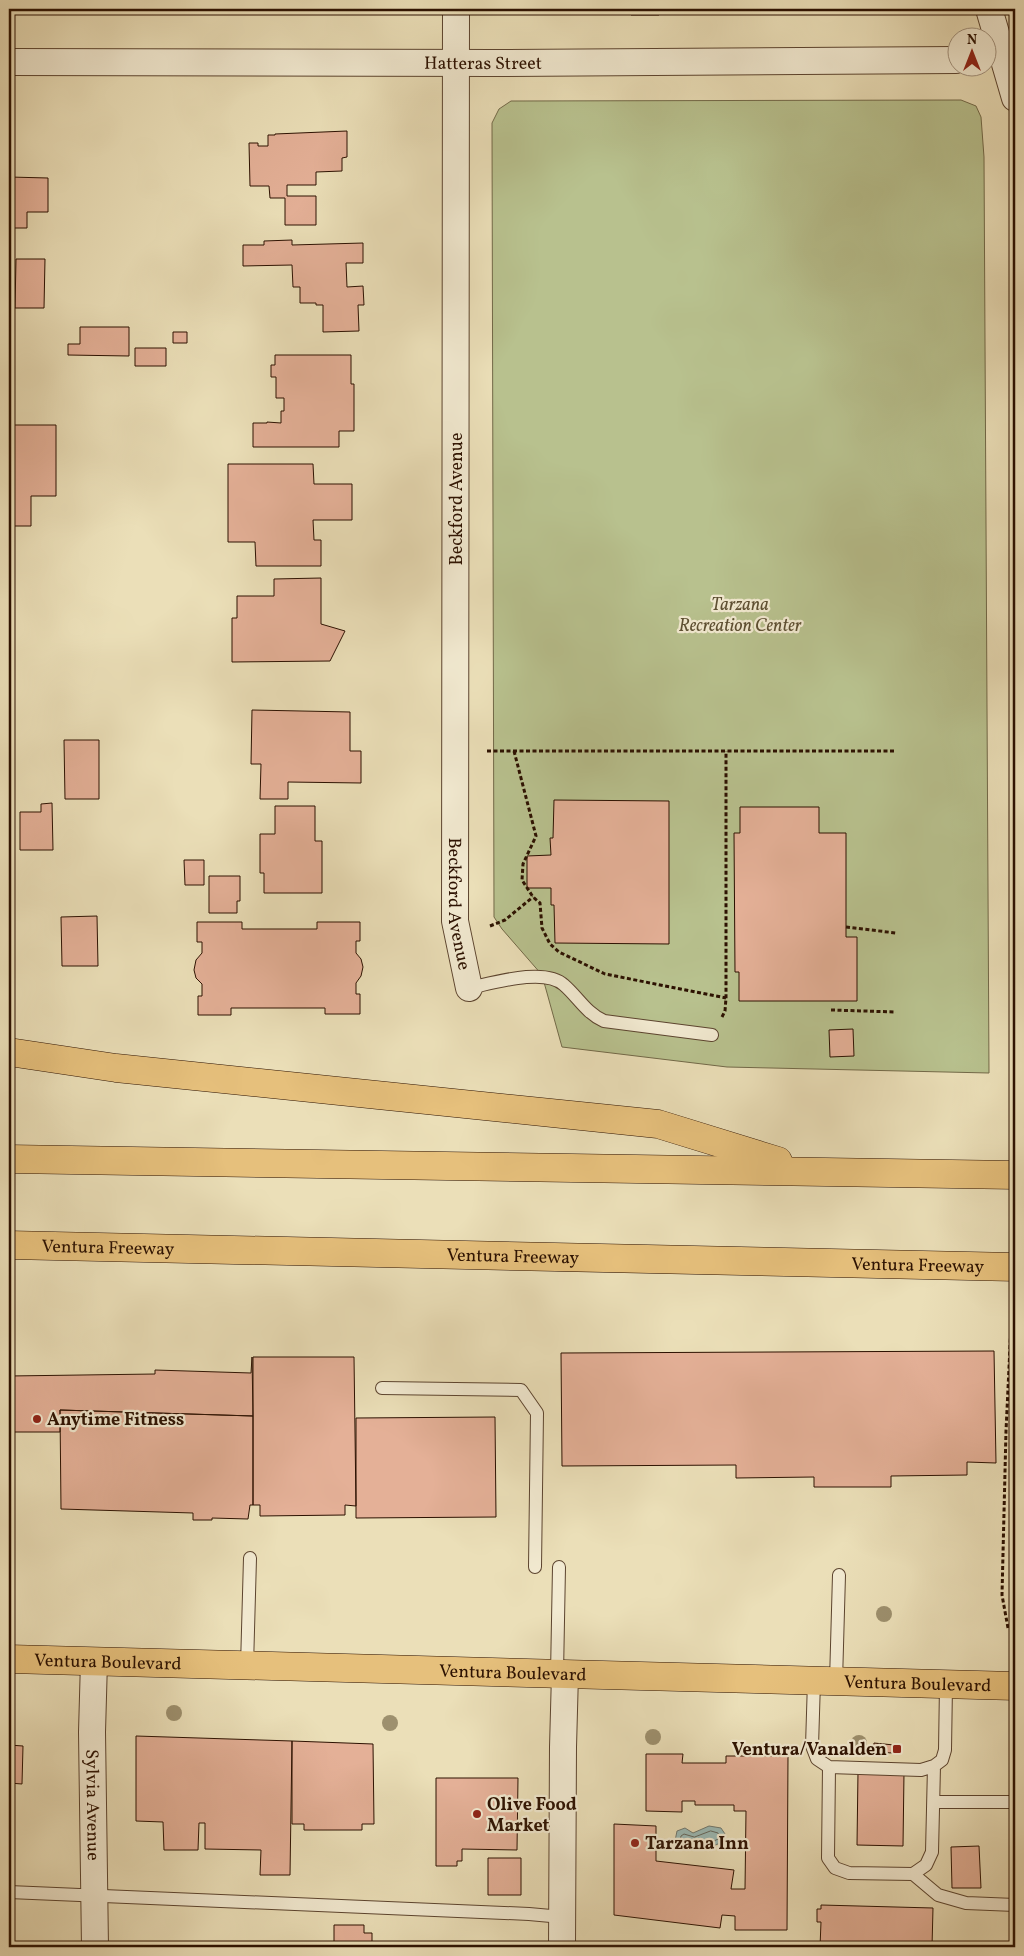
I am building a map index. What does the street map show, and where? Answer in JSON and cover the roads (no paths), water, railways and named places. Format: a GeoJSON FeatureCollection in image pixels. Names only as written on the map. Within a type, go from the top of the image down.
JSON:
{"type":"FeatureCollection","features":[{"type":"Feature","properties":{"kind":"main road"},"geometry":{"type":"LineString","coordinates":[[9,1052],[116,1068],[658,1124],[808,1171]]}},
{"type":"Feature","properties":{"kind":"main road"},"geometry":{"type":"LineString","coordinates":[[9,1159],[1015,1175]]}},
{"type":"Feature","properties":{"kind":"main road","name":"Ventura Freeway"},"geometry":{"type":"LineString","coordinates":[[9,1246],[1015,1267]]}},
{"type":"Feature","properties":{"kind":"main road","name":"Ventura Boulevard"},"geometry":{"type":"LineString","coordinates":[[9,1659],[1015,1686]]}},
{"type":"Feature","properties":{"kind":"street","name":"Beckford Avenue"},"geometry":{"type":"LineString","coordinates":[[456,9],[455,921],[469,988]]}},
{"type":"Feature","properties":{"kind":"street"},"geometry":{"type":"LineString","coordinates":[[989,9],[1002,59],[1015,98]]}},
{"type":"Feature","properties":{"kind":"street","name":"Hatteras Street"},"geometry":{"type":"LineString","coordinates":[[9,62],[946,60]]}},
{"type":"Feature","properties":{"kind":"street","name":"Sylvia Avenue"},"geometry":{"type":"LineString","coordinates":[[94,1661],[92,1732],[95,1947]]}},
{"type":"Feature","properties":{"kind":"street"},"geometry":{"type":"LineString","coordinates":[[561,1674],[562,1947]]}},
{"type":"Feature","properties":{"kind":"lane"},"geometry":{"type":"LineString","coordinates":[[469,988],[528,976],[553,978],[562,983],[592,1016],[604,1021],[712,1035]]}},
{"type":"Feature","properties":{"kind":"lane"},"geometry":{"type":"LineString","coordinates":[[382,1388],[521,1390],[537,1413],[535,1567]]}},
{"type":"Feature","properties":{"kind":"lane"},"geometry":{"type":"LineString","coordinates":[[247,1666],[250,1558]]}},
{"type":"Feature","properties":{"kind":"lane"},"geometry":{"type":"LineString","coordinates":[[559,1567],[561,1674]]}},
{"type":"Feature","properties":{"kind":"lane"},"geometry":{"type":"LineString","coordinates":[[839,1575],[825,1681],[812,1746],[818,1759],[829,1767],[920,1770],[934,1766],[942,1760],[945,1750],[946,1685]]}},
{"type":"Feature","properties":{"kind":"lane"},"geometry":{"type":"LineString","coordinates":[[829,1767],[828,1858],[834,1868],[849,1873],[913,1874],[926,1865],[932,1852],[934,1766]]}},
{"type":"Feature","properties":{"kind":"lane"},"geometry":{"type":"LineString","coordinates":[[934,1802],[1015,1802]]}},
{"type":"Feature","properties":{"kind":"lane"},"geometry":{"type":"LineString","coordinates":[[913,1874],[938,1895],[966,1903],[1015,1905]]}},
{"type":"Feature","properties":{"kind":"lane"},"geometry":{"type":"LineString","coordinates":[[9,1892],[95,1894],[562,1917]]}},
{"type":"Feature","properties":{"kind":"water"},"geometry":{"type":"Polygon","coordinates":[[[709,1826],[721,1828],[725,1834],[725,1840],[703,1849],[679,1849],[675,1841],[677,1831],[685,1828],[693,1833],[709,1826]]]}},
{"type":"Feature","properties":{"kind":"place","name":"Anytime Fitness"},"geometry":{"type":"Point","coordinates":[37,1419]}},
{"type":"Feature","properties":{"kind":"place","name":"Ventura/Vanalden"},"geometry":{"type":"Point","coordinates":[897,1749]}},
{"type":"Feature","properties":{"kind":"place","name":"Olive Food Market"},"geometry":{"type":"Point","coordinates":[477,1814]}},
{"type":"Feature","properties":{"kind":"place","name":"Tarzana Inn"},"geometry":{"type":"Point","coordinates":[635,1843]}},
{"type":"Feature","properties":{"kind":"park label","name":"Tarzana Recreation Center"},"geometry":{"type":"Point","coordinates":[740,614]}}]}
